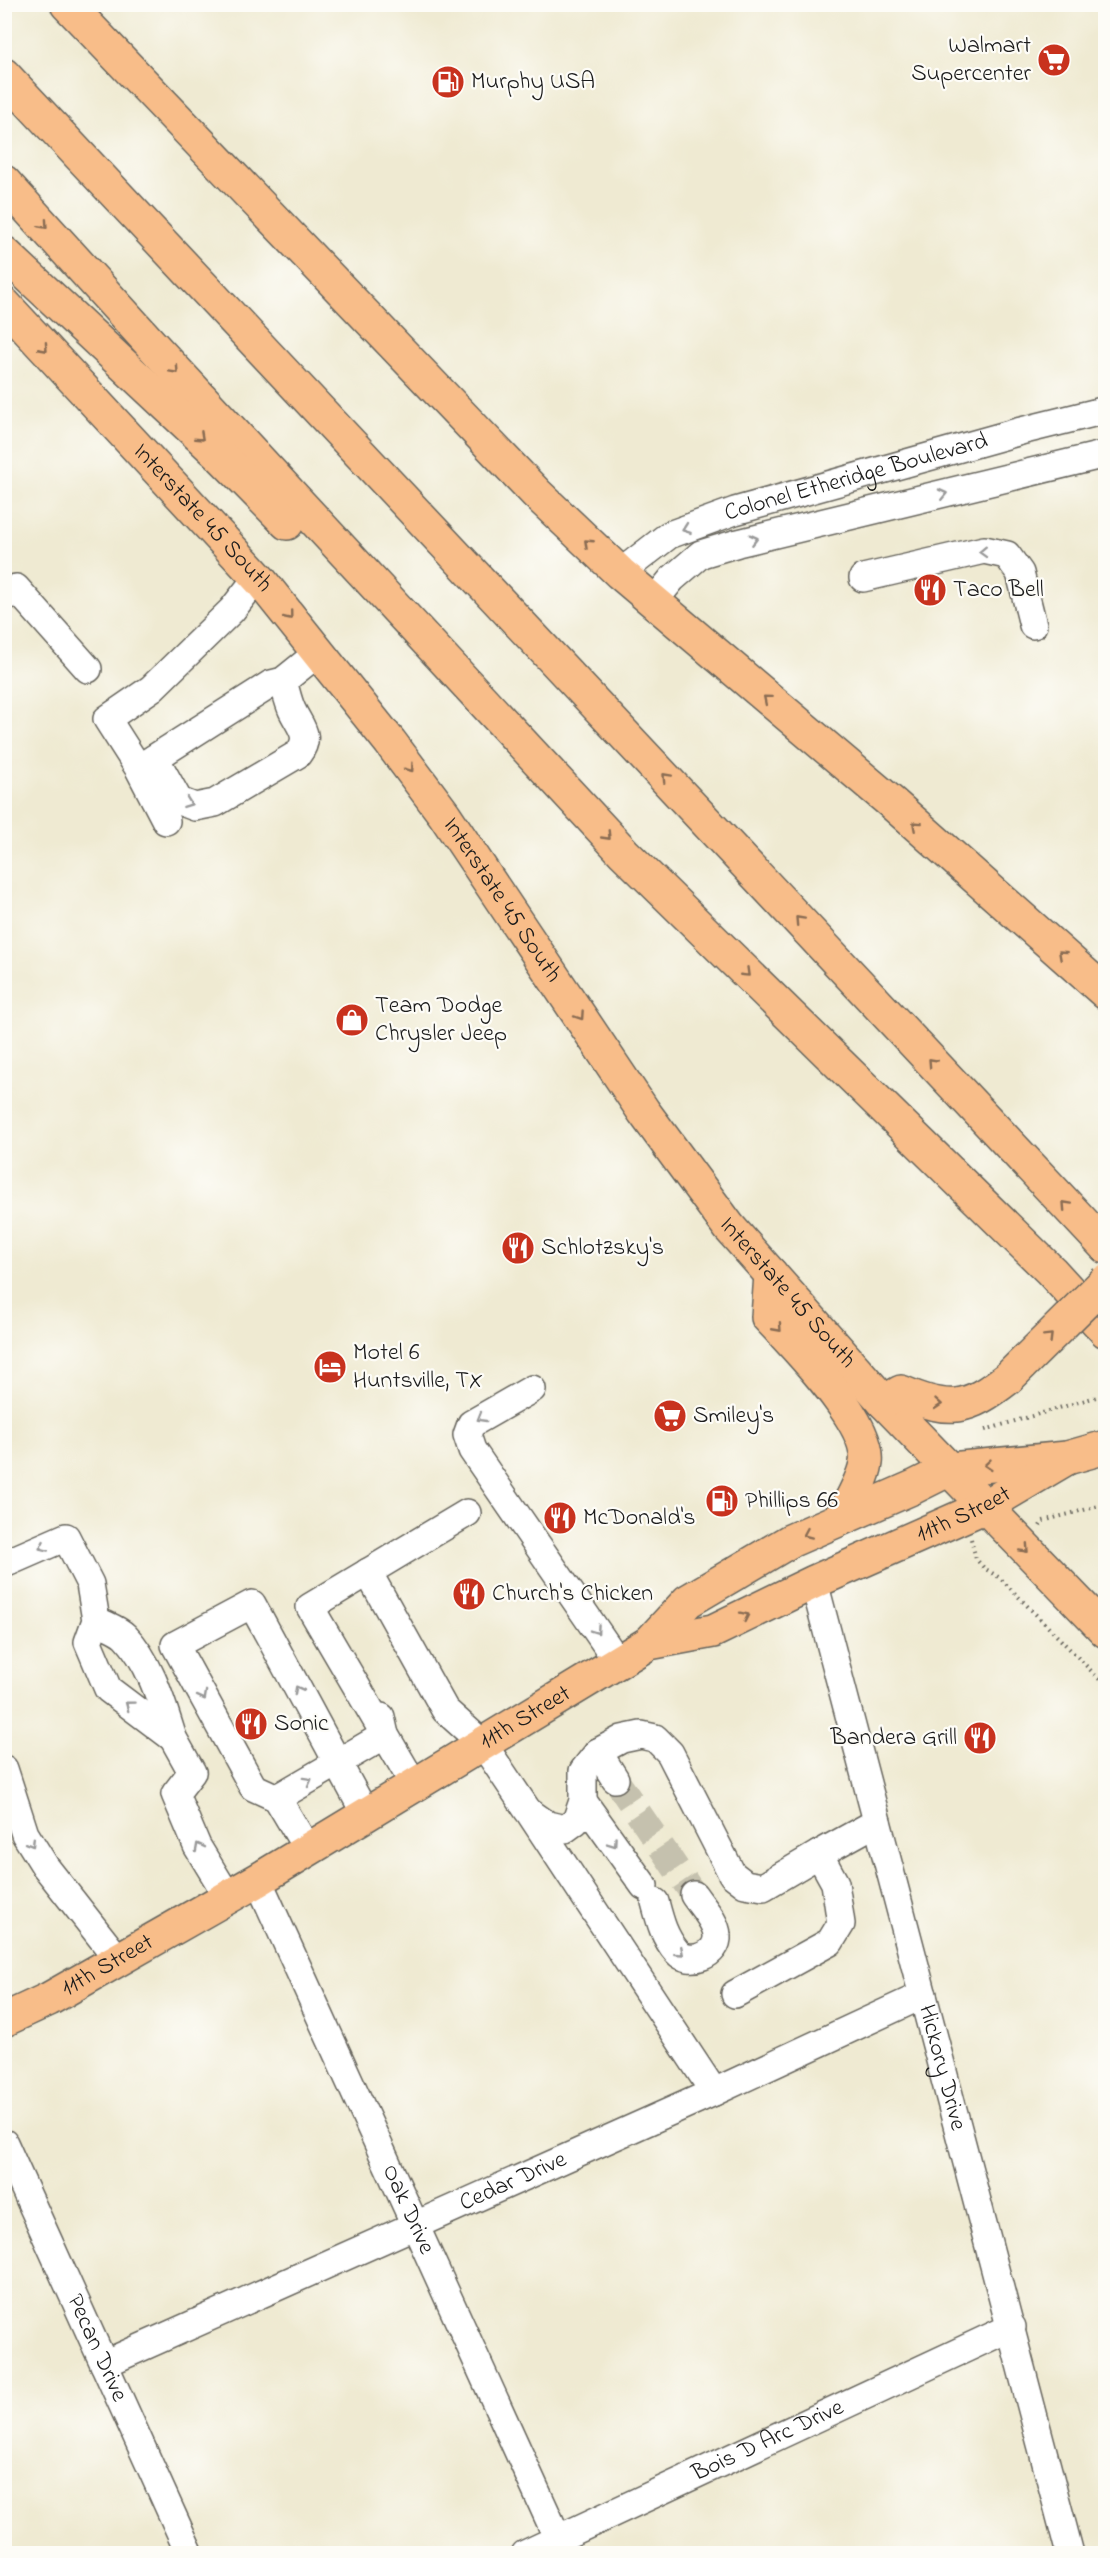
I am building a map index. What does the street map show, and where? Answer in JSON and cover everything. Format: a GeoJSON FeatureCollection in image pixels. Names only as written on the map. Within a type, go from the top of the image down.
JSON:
{"type":"FeatureCollection","features":[{"type":"Feature","properties":{"kind":"main road"},"geometry":{"type":"LineString","coordinates":[[67,4],[537,494],[620,573],[892,803],[1106,993]]}},
{"type":"Feature","properties":{"kind":"main road"},"geometry":{"type":"LineString","coordinates":[[4,75],[1106,1247]]}},
{"type":"Feature","properties":{"kind":"main road"},"geometry":{"type":"LineString","coordinates":[[4,182],[577,804],[624,853],[1051,1271],[1106,1331]]}},
{"type":"Feature","properties":{"kind":"main road"},"geometry":{"type":"LineString","coordinates":[[4,253],[222,457],[481,717],[577,804]]}},
{"type":"Feature","properties":{"kind":"main road","name":"Interstate 45 South"},"geometry":{"type":"LineString","coordinates":[[4,304],[260,580],[319,652],[444,814],[644,1112],[729,1227],[884,1402],[1106,1631]]}},
{"type":"Feature","properties":{"kind":"main road"},"geometry":{"type":"LineString","coordinates":[[771,1274],[768,1317],[811,1365],[855,1420],[866,1453],[866,1465],[842,1518]]}},
{"type":"Feature","properties":{"kind":"main road"},"geometry":{"type":"LineString","coordinates":[[884,1402],[902,1392],[932,1405],[958,1405],[983,1397],[1008,1378],[1106,1281]]}},
{"type":"Feature","properties":{"kind":"main road","name":"11th Street"},"geometry":{"type":"LineString","coordinates":[[4,2020],[49,1999],[258,1880],[415,1786],[649,1643],[688,1601],[790,1541],[950,1469],[1067,1458],[1106,1448]]}},
{"type":"Feature","properties":{"kind":"main road","name":"11th Street"},"geometry":{"type":"LineString","coordinates":[[649,1643],[713,1631],[814,1582],[986,1506],[1067,1458]]}},
{"type":"Feature","properties":{"kind":"main road"},"geometry":{"type":"LineString","coordinates":[[649,1643],[739,1592],[744,1585],[740,1570]]}},
{"type":"Feature","properties":{"kind":"street","name":"Colonel Etheridge Boulevard"},"geometry":{"type":"LineString","coordinates":[[620,573],[669,535],[735,511],[1021,430],[1106,410]]}},
{"type":"Feature","properties":{"kind":"street"},"geometry":{"type":"LineString","coordinates":[[1021,430],[1032,472]]}},
{"type":"Feature","properties":{"kind":"street","name":"Colonel Etheridge Boulevard"},"geometry":{"type":"LineString","coordinates":[[654,601],[672,579],[701,554],[749,540],[1106,454]]}},
{"type":"Feature","properties":{"kind":"street"},"geometry":{"type":"LineString","coordinates":[[863,578],[984,550],[1007,555],[1020,573],[1033,625]]}},
{"type":"Feature","properties":{"kind":"street"},"geometry":{"type":"LineString","coordinates":[[260,580],[250,587],[232,610],[152,688],[107,719],[179,801],[195,807],[215,803],[298,754],[305,745],[305,734],[291,707],[283,681]]}},
{"type":"Feature","properties":{"kind":"street"},"geometry":{"type":"LineString","coordinates":[[4,598],[16,588],[88,669]]}},
{"type":"Feature","properties":{"kind":"street"},"geometry":{"type":"LineString","coordinates":[[147,763],[271,684],[283,681],[319,652]]}},
{"type":"Feature","properties":{"kind":"street"},"geometry":{"type":"LineString","coordinates":[[147,763],[166,821]]}},
{"type":"Feature","properties":{"kind":"street"},"geometry":{"type":"LineString","coordinates":[[532,1389],[471,1424],[467,1435],[472,1450],[618,1662]]}},
{"type":"Feature","properties":{"kind":"street"},"geometry":{"type":"LineString","coordinates":[[415,1786],[314,1614],[368,1572],[467,1513]]}},
{"type":"Feature","properties":{"kind":"street"},"geometry":{"type":"LineString","coordinates":[[4,1564],[66,1537],[90,1584],[96,1620],[88,1642],[108,1689],[173,1738]]}},
{"type":"Feature","properties":{"kind":"street"},"geometry":{"type":"LineString","coordinates":[[368,1572],[445,1710],[483,1744],[714,2092]]}},
{"type":"Feature","properties":{"kind":"street","name":"Hickory Drive"},"geometry":{"type":"LineString","coordinates":[[814,1582],[1070,2553]]}},
{"type":"Feature","properties":{"kind":"street"},"geometry":{"type":"LineString","coordinates":[[308,1850],[278,1798],[253,1787],[175,1645],[252,1604],[366,1815]]}},
{"type":"Feature","properties":{"kind":"street"},"geometry":{"type":"LineString","coordinates":[[96,1620],[124,1635],[136,1651],[157,1689],[173,1738],[192,1772],[175,1794],[197,1846],[228,1897]]}},
{"type":"Feature","properties":{"kind":"street"},"geometry":{"type":"LineString","coordinates":[[278,1798],[385,1735]]}},
{"type":"Feature","properties":{"kind":"street"},"geometry":{"type":"LineString","coordinates":[[528,1811],[548,1825],[565,1829],[576,1821],[583,1801],[583,1771],[598,1752],[622,1739],[641,1735],[655,1738],[670,1753],[732,1874],[745,1884],[763,1887],[877,1822]]}},
{"type":"Feature","properties":{"kind":"street"},"geometry":{"type":"LineString","coordinates":[[598,1752],[615,1779]]}},
{"type":"Feature","properties":{"kind":"street"},"geometry":{"type":"LineString","coordinates":[[4,1769],[25,1834],[45,1866],[118,1959]]}},
{"type":"Feature","properties":{"kind":"street"},"geometry":{"type":"LineString","coordinates":[[583,1801],[649,1894],[666,1937],[678,1954],[689,1959],[699,1958],[709,1953],[716,1945],[717,1935],[712,1922],[694,1895]]}},
{"type":"Feature","properties":{"kind":"street"},"geometry":{"type":"LineString","coordinates":[[735,1994],[830,1942],[841,1924],[835,1883],[819,1854]]}},
{"type":"Feature","properties":{"kind":"street","name":"Oak Drive"},"geometry":{"type":"LineString","coordinates":[[258,1880],[558,2539]]}},
{"type":"Feature","properties":{"kind":"street","name":"Cedar Drive"},"geometry":{"type":"LineString","coordinates":[[104,2364],[714,2092],[923,1995]]}},
{"type":"Feature","properties":{"kind":"street","name":"Pecan Drive"},"geometry":{"type":"LineString","coordinates":[[4,2143],[190,2553]]}},
{"type":"Feature","properties":{"kind":"street","name":"Bois D Arc Drive"},"geometry":{"type":"LineString","coordinates":[[525,2553],[1012,2328]]}},
{"type":"Feature","properties":{"kind":"path"},"geometry":{"type":"LineString","coordinates":[[985,1430],[1106,1394]]}},
{"type":"Feature","properties":{"kind":"path"},"geometry":{"type":"LineString","coordinates":[[1058,1517],[1106,1504]]}},
{"type":"Feature","properties":{"kind":"path"},"geometry":{"type":"LineString","coordinates":[[951,1520],[974,1544],[976,1560],[1000,1578],[1106,1686]]}},
{"type":"Feature","properties":{"kind":"tunnel"},"geometry":{"type":"LineString","coordinates":[[615,1779],[694,1895]]}},
{"type":"Feature","properties":{"kind":"place","name":"Walmart Supercenter"},"geometry":{"type":"Point","coordinates":[1054,60]}},
{"type":"Feature","properties":{"kind":"place","name":"Murphy USA"},"geometry":{"type":"Point","coordinates":[448,82]}},
{"type":"Feature","properties":{"kind":"place","name":"Taco Bell"},"geometry":{"type":"Point","coordinates":[930,590]}},
{"type":"Feature","properties":{"kind":"place","name":"Team Dodge Chrysler Jeep"},"geometry":{"type":"Point","coordinates":[352,1020]}},
{"type":"Feature","properties":{"kind":"place","name":"Schlotzsky's"},"geometry":{"type":"Point","coordinates":[518,1248]}},
{"type":"Feature","properties":{"kind":"place","name":"Motel 6 Huntsville, TX"},"geometry":{"type":"Point","coordinates":[330,1367]}},
{"type":"Feature","properties":{"kind":"place","name":"Smiley's"},"geometry":{"type":"Point","coordinates":[670,1416]}},
{"type":"Feature","properties":{"kind":"place","name":"Phillips 66"},"geometry":{"type":"Point","coordinates":[722,1501]}},
{"type":"Feature","properties":{"kind":"place","name":"McDonald's"},"geometry":{"type":"Point","coordinates":[560,1518]}},
{"type":"Feature","properties":{"kind":"place","name":"Church's Chicken"},"geometry":{"type":"Point","coordinates":[469,1594]}},
{"type":"Feature","properties":{"kind":"place","name":"Sonic"},"geometry":{"type":"Point","coordinates":[251,1724]}},
{"type":"Feature","properties":{"kind":"place","name":"Bandera Grill"},"geometry":{"type":"Point","coordinates":[980,1738]}}]}
